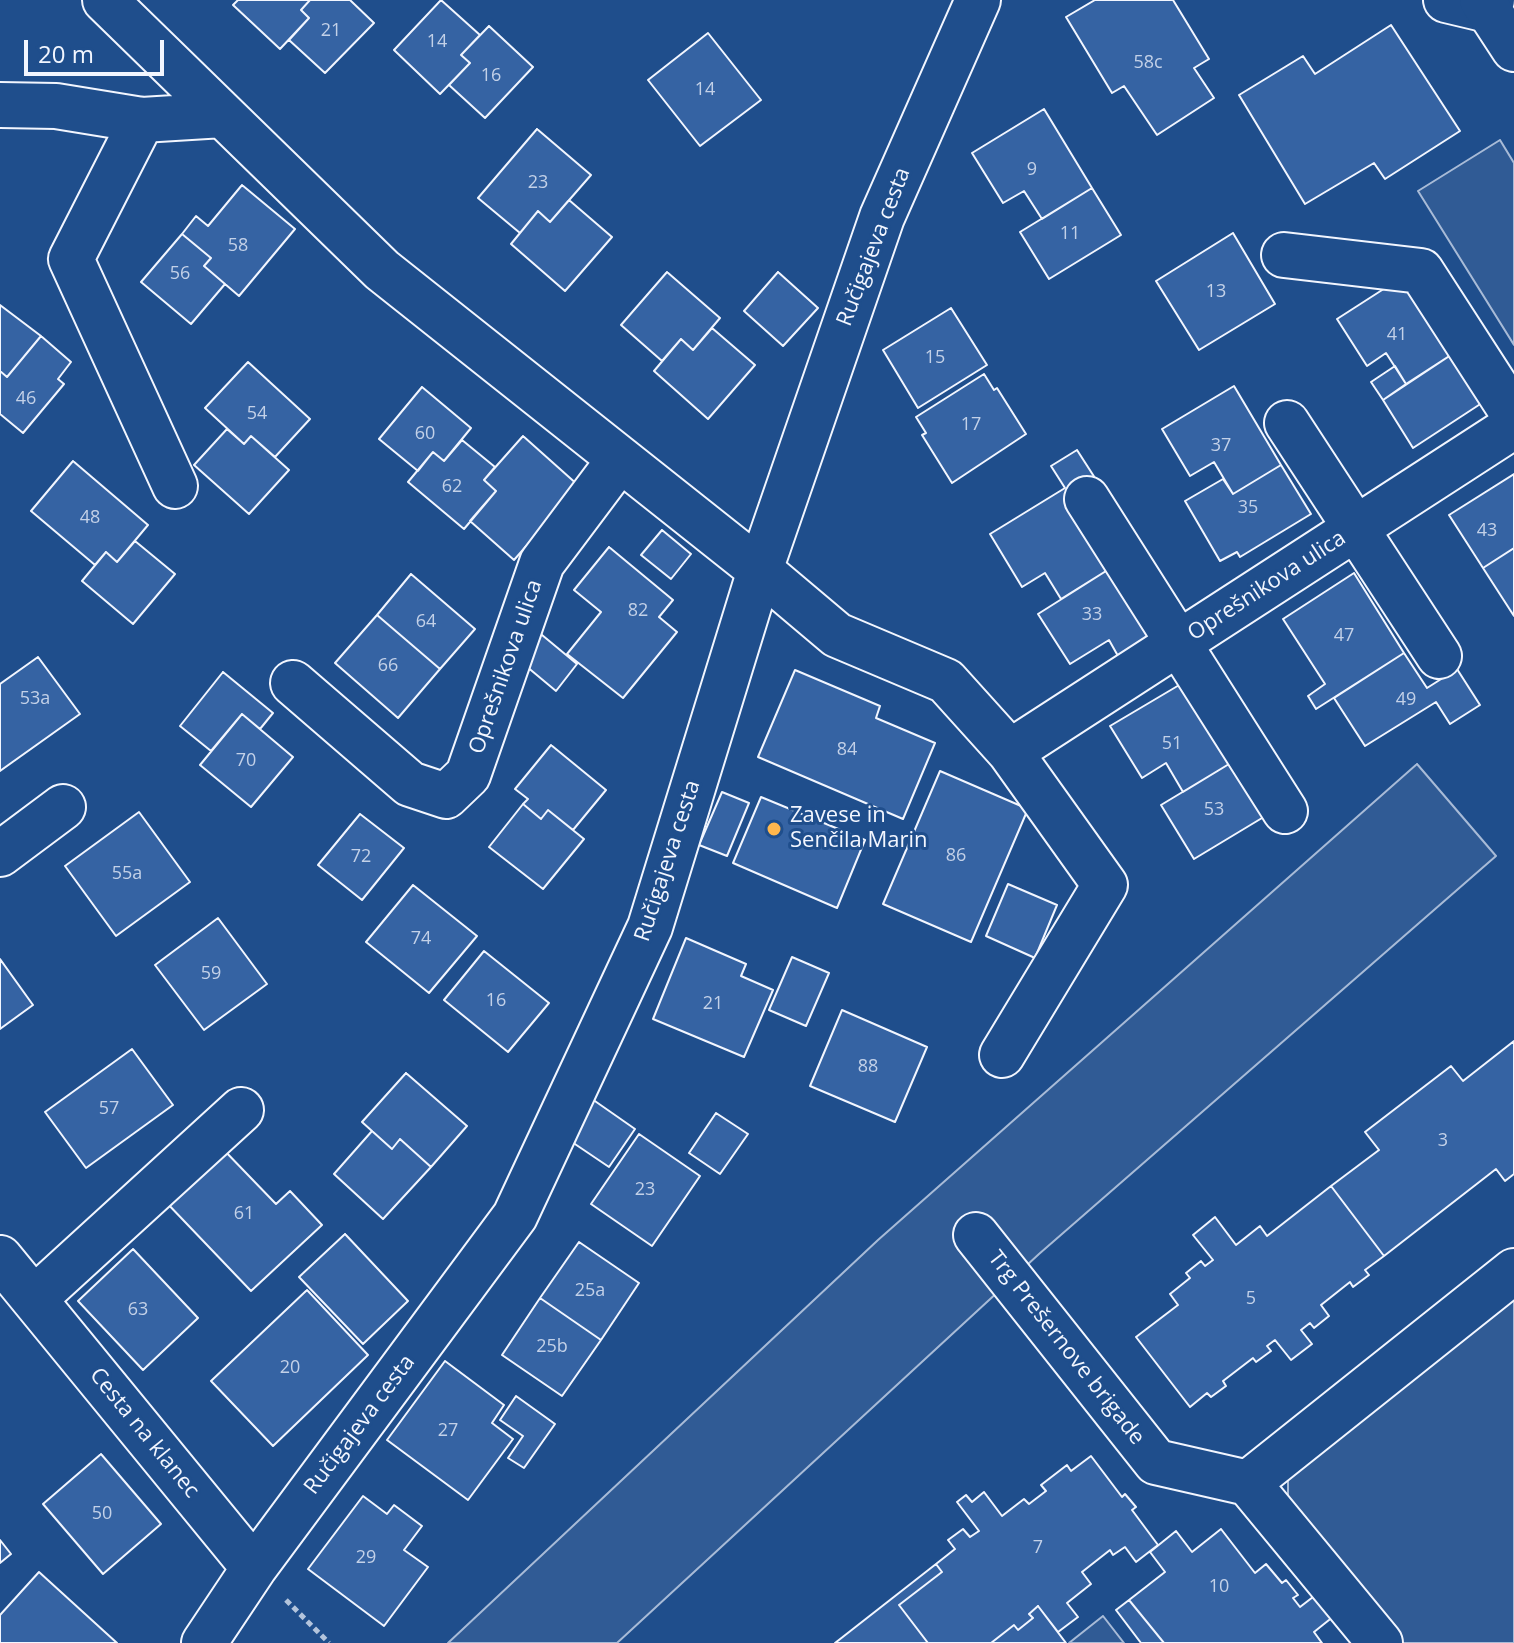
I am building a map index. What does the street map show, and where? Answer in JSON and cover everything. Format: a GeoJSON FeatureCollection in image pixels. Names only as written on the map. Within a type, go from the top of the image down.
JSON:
{"type":"FeatureCollection","features":[{"type":"Feature","properties":{"kind":"street"},"geometry":{"type":"LineString","coordinates":[[105,0],[382,270],[760,570],[837,635],[946,681],[1010,752],[1105,885],[1002,1055]]}},
{"type":"Feature","properties":{"kind":"street","name":"Ručigajeva cesta"},"geometry":{"type":"LineString","coordinates":[[204,1643],[254,1568],[515,1216],[650,927],[760,570],[882,217],[978,0]]}},
{"type":"Feature","properties":{"kind":"street"},"geometry":{"type":"LineString","coordinates":[[1446,0],[1487,3],[1514,49]]}},
{"type":"Feature","properties":{"kind":"street"},"geometry":{"type":"LineString","coordinates":[[0,105],[56,106],[142,120],[223,115]]}},
{"type":"Feature","properties":{"kind":"street"},"geometry":{"type":"LineString","coordinates":[[142,120],[71,259],[175,486]]}},
{"type":"Feature","properties":{"kind":"street"},"geometry":{"type":"LineString","coordinates":[[1284,255],[1421,271],[1514,415]]}},
{"type":"Feature","properties":{"kind":"street","name":"Oprešnikova ulica"},"geometry":{"type":"LineString","coordinates":[[1287,423],[1439,656]]}},
{"type":"Feature","properties":{"kind":"street","name":"Oprešnikova ulica"},"geometry":{"type":"LineString","coordinates":[[1010,752],[1514,426]]}},
{"type":"Feature","properties":{"kind":"street","name":"Oprešnikova ulica"},"geometry":{"type":"LineString","coordinates":[[293,683],[410,784],[446,796],[468,775],[542,563],[620,459]]}},
{"type":"Feature","properties":{"kind":"street","name":"Oprešnikova ulica"},"geometry":{"type":"LineString","coordinates":[[1087,499],[1285,811]]}},
{"type":"Feature","properties":{"kind":"street"},"geometry":{"type":"LineString","coordinates":[[0,854],[63,807]]}},
{"type":"Feature","properties":{"kind":"street"},"geometry":{"type":"LineString","coordinates":[[34,1299],[241,1110]]}},
{"type":"Feature","properties":{"kind":"street","name":"Trg Prešernove brigade"},"geometry":{"type":"LineString","coordinates":[[976,1235],[1156,1462],[1248,1483]]}},
{"type":"Feature","properties":{"kind":"street","name":"Cesta na klanec"},"geometry":{"type":"LineString","coordinates":[[0,1258],[254,1568]]}},
{"type":"Feature","properties":{"kind":"street"},"geometry":{"type":"LineString","coordinates":[[1380,1643],[1248,1483],[1514,1271]]}},
{"type":"Feature","properties":{"kind":"path"},"geometry":{"type":"LineString","coordinates":[[254,1568],[329,1643]]}},
{"type":"Feature","properties":{"kind":"shaded area"},"geometry":{"type":"Polygon","coordinates":[[[1500,140],[1514,163],[1514,345],[1418,191],[1500,140]]]}},
{"type":"Feature","properties":{"kind":"shaded area"},"geometry":{"type":"Polygon","coordinates":[[[1417,764],[1496,856],[1039,1254],[617,1643],[448,1643],[878,1240],[1417,764]]]}},
{"type":"Feature","properties":{"kind":"shaded area"},"geometry":{"type":"Polygon","coordinates":[[[1514,1284],[1514,1643],[1395,1643],[1288,1502],[1288,1470],[1514,1284]]]}},
{"type":"Feature","properties":{"kind":"shaded area"},"geometry":{"type":"Polygon","coordinates":[[[1103,1616],[1124,1643],[1069,1643],[1103,1616]]]}},
{"type":"Feature","properties":{"kind":"building"},"geometry":{"type":"Polygon","coordinates":[[[238,0],[310,0],[301,10],[309,18],[280,49],[233,5],[238,0]]]}},
{"type":"Feature","properties":{"kind":"building"},"geometry":{"type":"Polygon","coordinates":[[[310,0],[350,0],[374,23],[325,73],[289,40],[309,18],[301,10],[310,0]]]}},
{"type":"Feature","properties":{"kind":"building"},"geometry":{"type":"Polygon","coordinates":[[[441,0],[480,35],[461,55],[470,63],[440,94],[394,50],[441,0]]]}},
{"type":"Feature","properties":{"kind":"building"},"geometry":{"type":"Polygon","coordinates":[[[1095,0],[1173,0],[1209,59],[1194,68],[1214,98],[1157,135],[1124,86],[1112,93],[1066,17],[1095,0]]]}},
{"type":"Feature","properties":{"kind":"building"},"geometry":{"type":"Polygon","coordinates":[[[1391,25],[1460,131],[1385,179],[1374,163],[1305,204],[1239,95],[1303,56],[1315,74],[1391,25]]]}},
{"type":"Feature","properties":{"kind":"building"},"geometry":{"type":"Polygon","coordinates":[[[489,26],[533,67],[485,118],[449,85],[470,63],[461,55],[489,26]]]}},
{"type":"Feature","properties":{"kind":"building"},"geometry":{"type":"Polygon","coordinates":[[[708,33],[761,100],[700,146],[648,80],[708,33]]]}},
{"type":"Feature","properties":{"kind":"building"},"geometry":{"type":"Polygon","coordinates":[[[1044,109],[1092,188],[1042,219],[1024,191],[1003,203],[972,153],[1044,109]]]}},
{"type":"Feature","properties":{"kind":"building"},"geometry":{"type":"Polygon","coordinates":[[[537,129],[591,175],[550,222],[538,211],[520,233],[478,198],[537,129]]]}},
{"type":"Feature","properties":{"kind":"building"},"geometry":{"type":"Polygon","coordinates":[[[242,185],[295,229],[239,296],[204,266],[211,258],[182,234],[196,216],[208,226],[242,185]]]}},
{"type":"Feature","properties":{"kind":"building"},"geometry":{"type":"Polygon","coordinates":[[[1092,188],[1121,235],[1049,279],[1020,232],[1092,188]]]}},
{"type":"Feature","properties":{"kind":"building"},"geometry":{"type":"Polygon","coordinates":[[[569,200],[612,237],[565,291],[511,244],[538,211],[550,222],[569,200]]]}},
{"type":"Feature","properties":{"kind":"building"},"geometry":{"type":"Polygon","coordinates":[[[1233,233],[1275,304],[1199,350],[1156,281],[1233,233]]]}},
{"type":"Feature","properties":{"kind":"building"},"geometry":{"type":"Polygon","coordinates":[[[182,234],[211,258],[204,266],[225,284],[191,324],[141,282],[182,234]]]}},
{"type":"Feature","properties":{"kind":"building"},"geometry":{"type":"Polygon","coordinates":[[[667,272],[720,318],[693,350],[681,339],[662,361],[621,325],[667,272]]]}},
{"type":"Feature","properties":{"kind":"building"},"geometry":{"type":"Polygon","coordinates":[[[778,272],[818,308],[783,346],[744,311],[778,272]]]}},
{"type":"Feature","properties":{"kind":"building"},"geometry":{"type":"Polygon","coordinates":[[[1407,274],[1457,351],[1406,384],[1386,353],[1367,366],[1337,319],[1407,274]]]}},
{"type":"Feature","properties":{"kind":"building"},"geometry":{"type":"Polygon","coordinates":[[[0,305],[41,336],[7,377],[0,371],[0,305]]]}},
{"type":"Feature","properties":{"kind":"building"},"geometry":{"type":"Polygon","coordinates":[[[951,308],[987,365],[918,408],[883,350],[951,308]]]}},
{"type":"Feature","properties":{"kind":"building"},"geometry":{"type":"Polygon","coordinates":[[[712,328],[755,365],[708,419],[654,371],[681,339],[693,350],[712,328]]]}},
{"type":"Feature","properties":{"kind":"building"},"geometry":{"type":"Polygon","coordinates":[[[41,336],[71,362],[58,379],[64,384],[23,433],[0,414],[0,371],[7,377],[41,336]]]}},
{"type":"Feature","properties":{"kind":"building"},"geometry":{"type":"Polygon","coordinates":[[[1457,351],[1488,399],[1413,448],[1383,400],[1457,351]]]}},
{"type":"Feature","properties":{"kind":"building"},"geometry":{"type":"Polygon","coordinates":[[[248,362],[310,419],[275,457],[251,436],[244,444],[205,408],[248,362]]]}},
{"type":"Feature","properties":{"kind":"building"},"geometry":{"type":"Polygon","coordinates":[[[1395,366],[1406,384],[1383,400],[1371,382],[1395,366]]]}},
{"type":"Feature","properties":{"kind":"building"},"geometry":{"type":"Polygon","coordinates":[[[984,374],[994,390],[997,388],[1026,434],[952,483],[922,435],[926,433],[916,417],[984,374]]]}},
{"type":"Feature","properties":{"kind":"building"},"geometry":{"type":"Polygon","coordinates":[[[1234,386],[1281,465],[1233,494],[1214,462],[1190,476],[1162,429],[1234,386]]]}},
{"type":"Feature","properties":{"kind":"building"},"geometry":{"type":"Polygon","coordinates":[[[422,387],[471,428],[444,461],[433,452],[418,471],[379,439],[422,387]]]}},
{"type":"Feature","properties":{"kind":"building"},"geometry":{"type":"Polygon","coordinates":[[[227,429],[244,444],[251,436],[289,470],[249,514],[194,465],[227,429]]]}},
{"type":"Feature","properties":{"kind":"building"},"geometry":{"type":"Polygon","coordinates":[[[523,436],[579,486],[514,560],[470,521],[496,491],[484,480],[523,436]]]}},
{"type":"Feature","properties":{"kind":"building"},"geometry":{"type":"Polygon","coordinates":[[[462,440],[495,467],[484,480],[496,491],[464,529],[408,482],[433,452],[444,461],[462,440]]]}},
{"type":"Feature","properties":{"kind":"building"},"geometry":{"type":"Polygon","coordinates":[[[1077,450],[1095,478],[1069,495],[1114,566],[1061,599],[1045,573],[1022,587],[990,534],[1065,488],[1051,466],[1077,450]]]}},
{"type":"Feature","properties":{"kind":"building"},"geometry":{"type":"Polygon","coordinates":[[[73,461],[148,525],[117,562],[106,552],[95,565],[31,511],[73,461]]]}},
{"type":"Feature","properties":{"kind":"building"},"geometry":{"type":"Polygon","coordinates":[[[1281,465],[1311,514],[1240,557],[1237,552],[1220,561],[1185,501],[1223,479],[1233,494],[1281,465]]]}},
{"type":"Feature","properties":{"kind":"building"},"geometry":{"type":"Polygon","coordinates":[[[1514,474],[1514,548],[1483,568],[1449,515],[1514,474]]]}},
{"type":"Feature","properties":{"kind":"building"},"geometry":{"type":"Polygon","coordinates":[[[662,530],[691,554],[671,579],[641,555],[662,530]]]}},
{"type":"Feature","properties":{"kind":"building"},"geometry":{"type":"Polygon","coordinates":[[[135,541],[175,574],[133,624],[82,581],[106,552],[117,562],[135,541]]]}},
{"type":"Feature","properties":{"kind":"building"},"geometry":{"type":"Polygon","coordinates":[[[609,547],[673,600],[659,617],[677,632],[623,698],[567,654],[601,612],[574,590],[609,547]]]}},
{"type":"Feature","properties":{"kind":"building"},"geometry":{"type":"Polygon","coordinates":[[[1514,548],[1514,616],[1483,568],[1514,548]]]}},
{"type":"Feature","properties":{"kind":"building"},"geometry":{"type":"Polygon","coordinates":[[[1114,566],[1155,633],[1118,656],[1109,640],[1070,664],[1038,614],[1114,566]]]}},
{"type":"Feature","properties":{"kind":"building"},"geometry":{"type":"Polygon","coordinates":[[[1354,573],[1404,653],[1316,709],[1308,696],[1325,684],[1283,619],[1354,573]]]}},
{"type":"Feature","properties":{"kind":"building"},"geometry":{"type":"Polygon","coordinates":[[[411,574],[475,629],[440,669],[377,615],[411,574]]]}},
{"type":"Feature","properties":{"kind":"building"},"geometry":{"type":"Polygon","coordinates":[[[377,615],[440,669],[398,718],[335,663],[377,615]]]}},
{"type":"Feature","properties":{"kind":"building"},"geometry":{"type":"Polygon","coordinates":[[[536,630],[577,664],[556,691],[514,656],[536,630]]]}},
{"type":"Feature","properties":{"kind":"building"},"geometry":{"type":"Polygon","coordinates":[[[1404,653],[1427,688],[1457,669],[1480,705],[1450,724],[1436,702],[1365,746],[1334,698],[1404,653]]]}},
{"type":"Feature","properties":{"kind":"building"},"geometry":{"type":"Polygon","coordinates":[[[38,657],[80,714],[0,771],[0,684],[38,657]]]}},
{"type":"Feature","properties":{"kind":"building"},"geometry":{"type":"Polygon","coordinates":[[[795,670],[880,706],[876,718],[935,743],[903,819],[758,757],[795,670]]]}},
{"type":"Feature","properties":{"kind":"building"},"geometry":{"type":"Polygon","coordinates":[[[223,672],[273,713],[260,729],[242,714],[211,751],[180,726],[223,672]]]}},
{"type":"Feature","properties":{"kind":"building"},"geometry":{"type":"Polygon","coordinates":[[[1186,681],[1234,761],[1183,792],[1166,763],[1142,778],[1110,726],[1186,681]]]}},
{"type":"Feature","properties":{"kind":"building"},"geometry":{"type":"Polygon","coordinates":[[[242,714],[293,757],[251,807],[200,765],[242,714]]]}},
{"type":"Feature","properties":{"kind":"building"},"geometry":{"type":"Polygon","coordinates":[[[551,745],[606,790],[573,830],[548,810],[541,819],[523,804],[528,799],[515,789],[551,745]]]}},
{"type":"Feature","properties":{"kind":"building"},"geometry":{"type":"Polygon","coordinates":[[[1234,761],[1267,815],[1194,859],[1161,805],[1234,761]]]}},
{"type":"Feature","properties":{"kind":"building"},"geometry":{"type":"Polygon","coordinates":[[[940,771],[1028,809],[971,942],[883,904],[940,771]]]}},
{"type":"Feature","properties":{"kind":"building"},"geometry":{"type":"Polygon","coordinates":[[[722,792],[749,803],[727,856],[699,845],[722,792]]]}},
{"type":"Feature","properties":{"kind":"building"},"geometry":{"type":"Polygon","coordinates":[[[761,797],[865,840],[837,908],[733,863],[761,797]]]}},
{"type":"Feature","properties":{"kind":"building"},"geometry":{"type":"Polygon","coordinates":[[[523,804],[541,819],[548,810],[584,839],[543,889],[489,847],[523,804]]]}},
{"type":"Feature","properties":{"kind":"building"},"geometry":{"type":"Polygon","coordinates":[[[139,812],[190,882],[116,936],[65,866],[139,812]]]}},
{"type":"Feature","properties":{"kind":"building"},"geometry":{"type":"Polygon","coordinates":[[[360,814],[404,848],[362,900],[318,865],[360,814]]]}},
{"type":"Feature","properties":{"kind":"building"},"geometry":{"type":"Polygon","coordinates":[[[1008,884],[1057,905],[1035,958],[986,936],[1008,884]]]}},
{"type":"Feature","properties":{"kind":"building"},"geometry":{"type":"Polygon","coordinates":[[[413,885],[477,936],[429,993],[366,942],[413,885]]]}},
{"type":"Feature","properties":{"kind":"building"},"geometry":{"type":"Polygon","coordinates":[[[218,918],[267,984],[204,1030],[155,965],[218,918]]]}},
{"type":"Feature","properties":{"kind":"building"},"geometry":{"type":"Polygon","coordinates":[[[686,938],[746,964],[741,976],[773,990],[744,1057],[653,1019],[686,938]]]}},
{"type":"Feature","properties":{"kind":"building"},"geometry":{"type":"Polygon","coordinates":[[[484,951],[549,1003],[508,1052],[444,1000],[484,951]]]}},
{"type":"Feature","properties":{"kind":"building"},"geometry":{"type":"Polygon","coordinates":[[[792,957],[829,973],[806,1026],[769,1010],[792,957]]]}},
{"type":"Feature","properties":{"kind":"building"},"geometry":{"type":"Polygon","coordinates":[[[0,959],[33,1005],[0,1029],[0,959]]]}},
{"type":"Feature","properties":{"kind":"building"},"geometry":{"type":"Polygon","coordinates":[[[842,1010],[927,1047],[895,1122],[810,1086],[842,1010]]]}},
{"type":"Feature","properties":{"kind":"building"},"geometry":{"type":"Polygon","coordinates":[[[1514,1041],[1514,1174],[1505,1181],[1496,1169],[1384,1256],[1331,1186],[1379,1150],[1365,1132],[1451,1066],[1463,1081],[1514,1041]]]}},
{"type":"Feature","properties":{"kind":"building"},"geometry":{"type":"Polygon","coordinates":[[[132,1049],[173,1105],[86,1168],[45,1112],[132,1049]]]}},
{"type":"Feature","properties":{"kind":"building"},"geometry":{"type":"Polygon","coordinates":[[[406,1073],[467,1126],[431,1167],[400,1139],[392,1149],[362,1122],[406,1073]]]}},
{"type":"Feature","properties":{"kind":"building"},"geometry":{"type":"Polygon","coordinates":[[[592,1099],[635,1129],[609,1167],[566,1138],[592,1099]]]}},
{"type":"Feature","properties":{"kind":"building"},"geometry":{"type":"Polygon","coordinates":[[[716,1113],[748,1134],[720,1174],[689,1153],[716,1113]]]}},
{"type":"Feature","properties":{"kind":"building"},"geometry":{"type":"Polygon","coordinates":[[[372,1131],[392,1149],[400,1139],[431,1167],[383,1219],[334,1174],[372,1131]]]}},
{"type":"Feature","properties":{"kind":"building"},"geometry":{"type":"Polygon","coordinates":[[[639,1134],[700,1176],[652,1246],[591,1204],[639,1134]]]}},
{"type":"Feature","properties":{"kind":"building"},"geometry":{"type":"Polygon","coordinates":[[[221,1147],[276,1204],[290,1191],[322,1225],[251,1291],[164,1200],[221,1147]]]}},
{"type":"Feature","properties":{"kind":"building"},"geometry":{"type":"Polygon","coordinates":[[[1331,1186],[1384,1256],[1365,1270],[1369,1275],[1353,1287],[1350,1282],[1321,1305],[1329,1316],[1314,1328],[1310,1323],[1301,1330],[1312,1344],[1291,1360],[1275,1340],[1267,1346],[1271,1351],[1256,1362],[1253,1358],[1223,1381],[1226,1386],[1211,1397],[1207,1393],[1190,1407],[1136,1337],[1178,1305],[1170,1294],[1190,1278],[1186,1273],[1201,1261],[1205,1266],[1213,1260],[1193,1235],[1215,1217],[1236,1245],[1260,1226],[1267,1236],[1331,1186]]]}},
{"type":"Feature","properties":{"kind":"building"},"geometry":{"type":"Polygon","coordinates":[[[345,1234],[408,1301],[363,1344],[299,1277],[345,1234]]]}},
{"type":"Feature","properties":{"kind":"building"},"geometry":{"type":"Polygon","coordinates":[[[579,1242],[639,1283],[601,1340],[540,1298],[579,1242]]]}},
{"type":"Feature","properties":{"kind":"building"},"geometry":{"type":"Polygon","coordinates":[[[133,1249],[198,1318],[143,1370],[78,1301],[133,1249]]]}},
{"type":"Feature","properties":{"kind":"building"},"geometry":{"type":"Polygon","coordinates":[[[307,1290],[368,1355],[273,1446],[211,1381],[307,1290]]]}},
{"type":"Feature","properties":{"kind":"building"},"geometry":{"type":"Polygon","coordinates":[[[540,1298],[601,1340],[562,1396],[502,1355],[540,1298]]]}},
{"type":"Feature","properties":{"kind":"building"},"geometry":{"type":"Polygon","coordinates":[[[445,1361],[504,1405],[492,1423],[513,1439],[468,1500],[387,1440],[445,1361]]]}},
{"type":"Feature","properties":{"kind":"building"},"geometry":{"type":"Polygon","coordinates":[[[516,1396],[555,1424],[524,1468],[508,1458],[523,1436],[500,1420],[516,1396]]]}},
{"type":"Feature","properties":{"kind":"building"},"geometry":{"type":"Polygon","coordinates":[[[101,1454],[161,1524],[103,1574],[43,1504],[101,1454]]]}},
{"type":"Feature","properties":{"kind":"building"},"geometry":{"type":"Polygon","coordinates":[[[1091,1456],[1122,1497],[1125,1494],[1136,1507],[1132,1510],[1158,1545],[1136,1562],[1125,1547],[1113,1555],[1110,1550],[1082,1572],[1091,1584],[1067,1603],[1078,1617],[1058,1632],[1038,1606],[1029,1614],[1033,1618],[1018,1630],[1014,1625],[991,1643],[928,1643],[899,1605],[942,1572],[936,1564],[955,1549],[948,1540],[963,1529],[970,1537],[979,1531],[957,1502],[966,1495],[972,1502],[984,1492],[1002,1516],[1024,1499],[1029,1504],[1046,1491],[1041,1485],[1067,1465],[1071,1471],[1091,1456]]]}},
{"type":"Feature","properties":{"kind":"building"},"geometry":{"type":"Polygon","coordinates":[[[363,1496],[387,1514],[394,1505],[422,1526],[404,1550],[428,1567],[384,1626],[308,1569],[363,1496]]]}},
{"type":"Feature","properties":{"kind":"building"},"geometry":{"type":"Polygon","coordinates":[[[1221,1529],[1255,1573],[1266,1564],[1282,1583],[1286,1580],[1298,1595],[1293,1598],[1300,1607],[1322,1590],[1339,1612],[1314,1632],[1322,1643],[1164,1643],[1129,1600],[1165,1572],[1150,1552],[1176,1531],[1192,1552],[1221,1529]]]}},
{"type":"Feature","properties":{"kind":"building"},"geometry":{"type":"Polygon","coordinates":[[[0,1540],[11,1554],[0,1563],[0,1540]]]}},
{"type":"Feature","properties":{"kind":"building"},"geometry":{"type":"Polygon","coordinates":[[[936,1564],[942,1572],[899,1605],[928,1643],[835,1643],[936,1564]]]}},
{"type":"Feature","properties":{"kind":"building"},"geometry":{"type":"Polygon","coordinates":[[[39,1572],[117,1643],[0,1643],[0,1615],[39,1572]]]}},
{"type":"Feature","properties":{"kind":"building"},"geometry":{"type":"Polygon","coordinates":[[[1129,1600],[1164,1643],[1141,1643],[1116,1610],[1129,1600]]]}},
{"type":"Feature","properties":{"kind":"building"},"geometry":{"type":"Polygon","coordinates":[[[1038,1606],[1066,1643],[991,1643],[1014,1625],[1018,1630],[1033,1618],[1029,1614],[1038,1606]]]}},
{"type":"Feature","properties":{"kind":"place","name":"Zavese in Senčila Marin"},"geometry":{"type":"Point","coordinates":[774,829]}}]}
